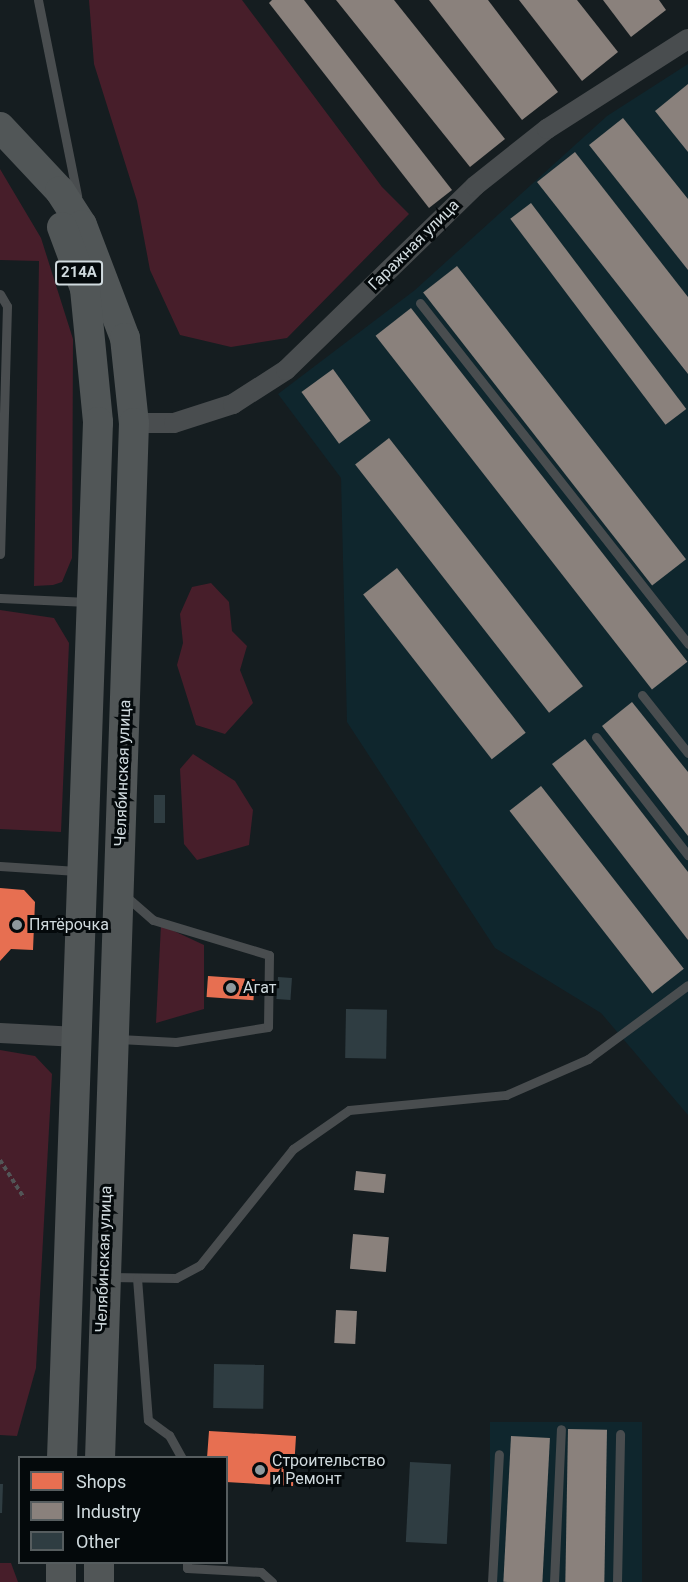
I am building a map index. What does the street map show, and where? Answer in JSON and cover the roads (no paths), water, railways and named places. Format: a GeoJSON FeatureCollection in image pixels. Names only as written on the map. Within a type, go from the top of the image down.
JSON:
{"type":"FeatureCollection","features":[{"type":"Feature","properties":{"kind":"main road","name":"Челябинская улица"},"geometry":{"type":"LineString","coordinates":[[0,127],[60,191],[82,225],[124,338],[134,423],[114,1039],[102,1276],[100,1454]]}},
{"type":"Feature","properties":{"kind":"main road","name":"Челябинская улица"},"geometry":{"type":"LineString","coordinates":[[0,147],[30,178],[65,233],[85,289],[98,422],[86,871],[65,1275],[62,1454]]}},
{"type":"Feature","properties":{"kind":"main road"},"geometry":{"type":"LineString","coordinates":[[98,422],[134,423]]}},
{"type":"Feature","properties":{"kind":"main road"},"geometry":{"type":"LineString","coordinates":[[78,1037],[114,1039]]}},
{"type":"Feature","properties":{"kind":"main road"},"geometry":{"type":"LineString","coordinates":[[65,1275],[102,1276]]}},
{"type":"Feature","properties":{"kind":"main road"},"geometry":{"type":"LineString","coordinates":[[62,1454],[100,1454]]}},
{"type":"Feature","properties":{"kind":"main road"},"geometry":{"type":"LineString","coordinates":[[61,1582],[62,1564]]}},
{"type":"Feature","properties":{"kind":"main road"},"geometry":{"type":"LineString","coordinates":[[99,1564],[99,1582]]}},
{"type":"Feature","properties":{"kind":"street","name":"Гаражная улица"},"geometry":{"type":"LineString","coordinates":[[134,423],[174,423],[233,404],[286,370],[475,186],[547,129],[688,39]]}},
{"type":"Feature","properties":{"kind":"street"},"geometry":{"type":"LineString","coordinates":[[0,1033],[78,1037]]}},
{"type":"Feature","properties":{"kind":"lane"},"geometry":{"type":"LineString","coordinates":[[38,0],[82,225]]}},
{"type":"Feature","properties":{"kind":"lane"},"geometry":{"type":"LineString","coordinates":[[0,294],[7,306],[0,554]]}},
{"type":"Feature","properties":{"kind":"lane"},"geometry":{"type":"LineString","coordinates":[[420,303],[688,644]]}},
{"type":"Feature","properties":{"kind":"lane"},"geometry":{"type":"LineString","coordinates":[[0,598],[92,603]]}},
{"type":"Feature","properties":{"kind":"lane"},"geometry":{"type":"LineString","coordinates":[[642,695],[688,753]]}},
{"type":"Feature","properties":{"kind":"lane"},"geometry":{"type":"LineString","coordinates":[[596,737],[688,855]]}},
{"type":"Feature","properties":{"kind":"lane"},"geometry":{"type":"LineString","coordinates":[[0,867],[86,871]]}},
{"type":"Feature","properties":{"kind":"lane"},"geometry":{"type":"LineString","coordinates":[[114,1039],[176,1042],[268,1027],[268,955],[153,920],[119,891]]}},
{"type":"Feature","properties":{"kind":"lane"},"geometry":{"type":"LineString","coordinates":[[102,1276],[176,1278],[200,1265],[293,1149],[349,1110],[506,1095],[588,1059],[688,986]]}},
{"type":"Feature","properties":{"kind":"lane"},"geometry":{"type":"LineString","coordinates":[[137,1278],[148,1420],[169,1435],[181,1456]]}},
{"type":"Feature","properties":{"kind":"lane"},"geometry":{"type":"LineString","coordinates":[[554,1582],[561,1429]]}},
{"type":"Feature","properties":{"kind":"lane"},"geometry":{"type":"LineString","coordinates":[[616,1582],[620,1434]]}},
{"type":"Feature","properties":{"kind":"lane"},"geometry":{"type":"LineString","coordinates":[[492,1582],[499,1454]]}},
{"type":"Feature","properties":{"kind":"lane"},"geometry":{"type":"LineString","coordinates":[[187,1564],[186,1568],[261,1572],[272,1582]]}},
{"type":"Feature","properties":{"kind":"place","name":"Пятёрочка"},"geometry":{"type":"Point","coordinates":[17,925]}},
{"type":"Feature","properties":{"kind":"place","name":"Агат"},"geometry":{"type":"Point","coordinates":[231,988]}},
{"type":"Feature","properties":{"kind":"place","name":"Строительство и Ремонт"},"geometry":{"type":"Point","coordinates":[260,1470]}}]}
